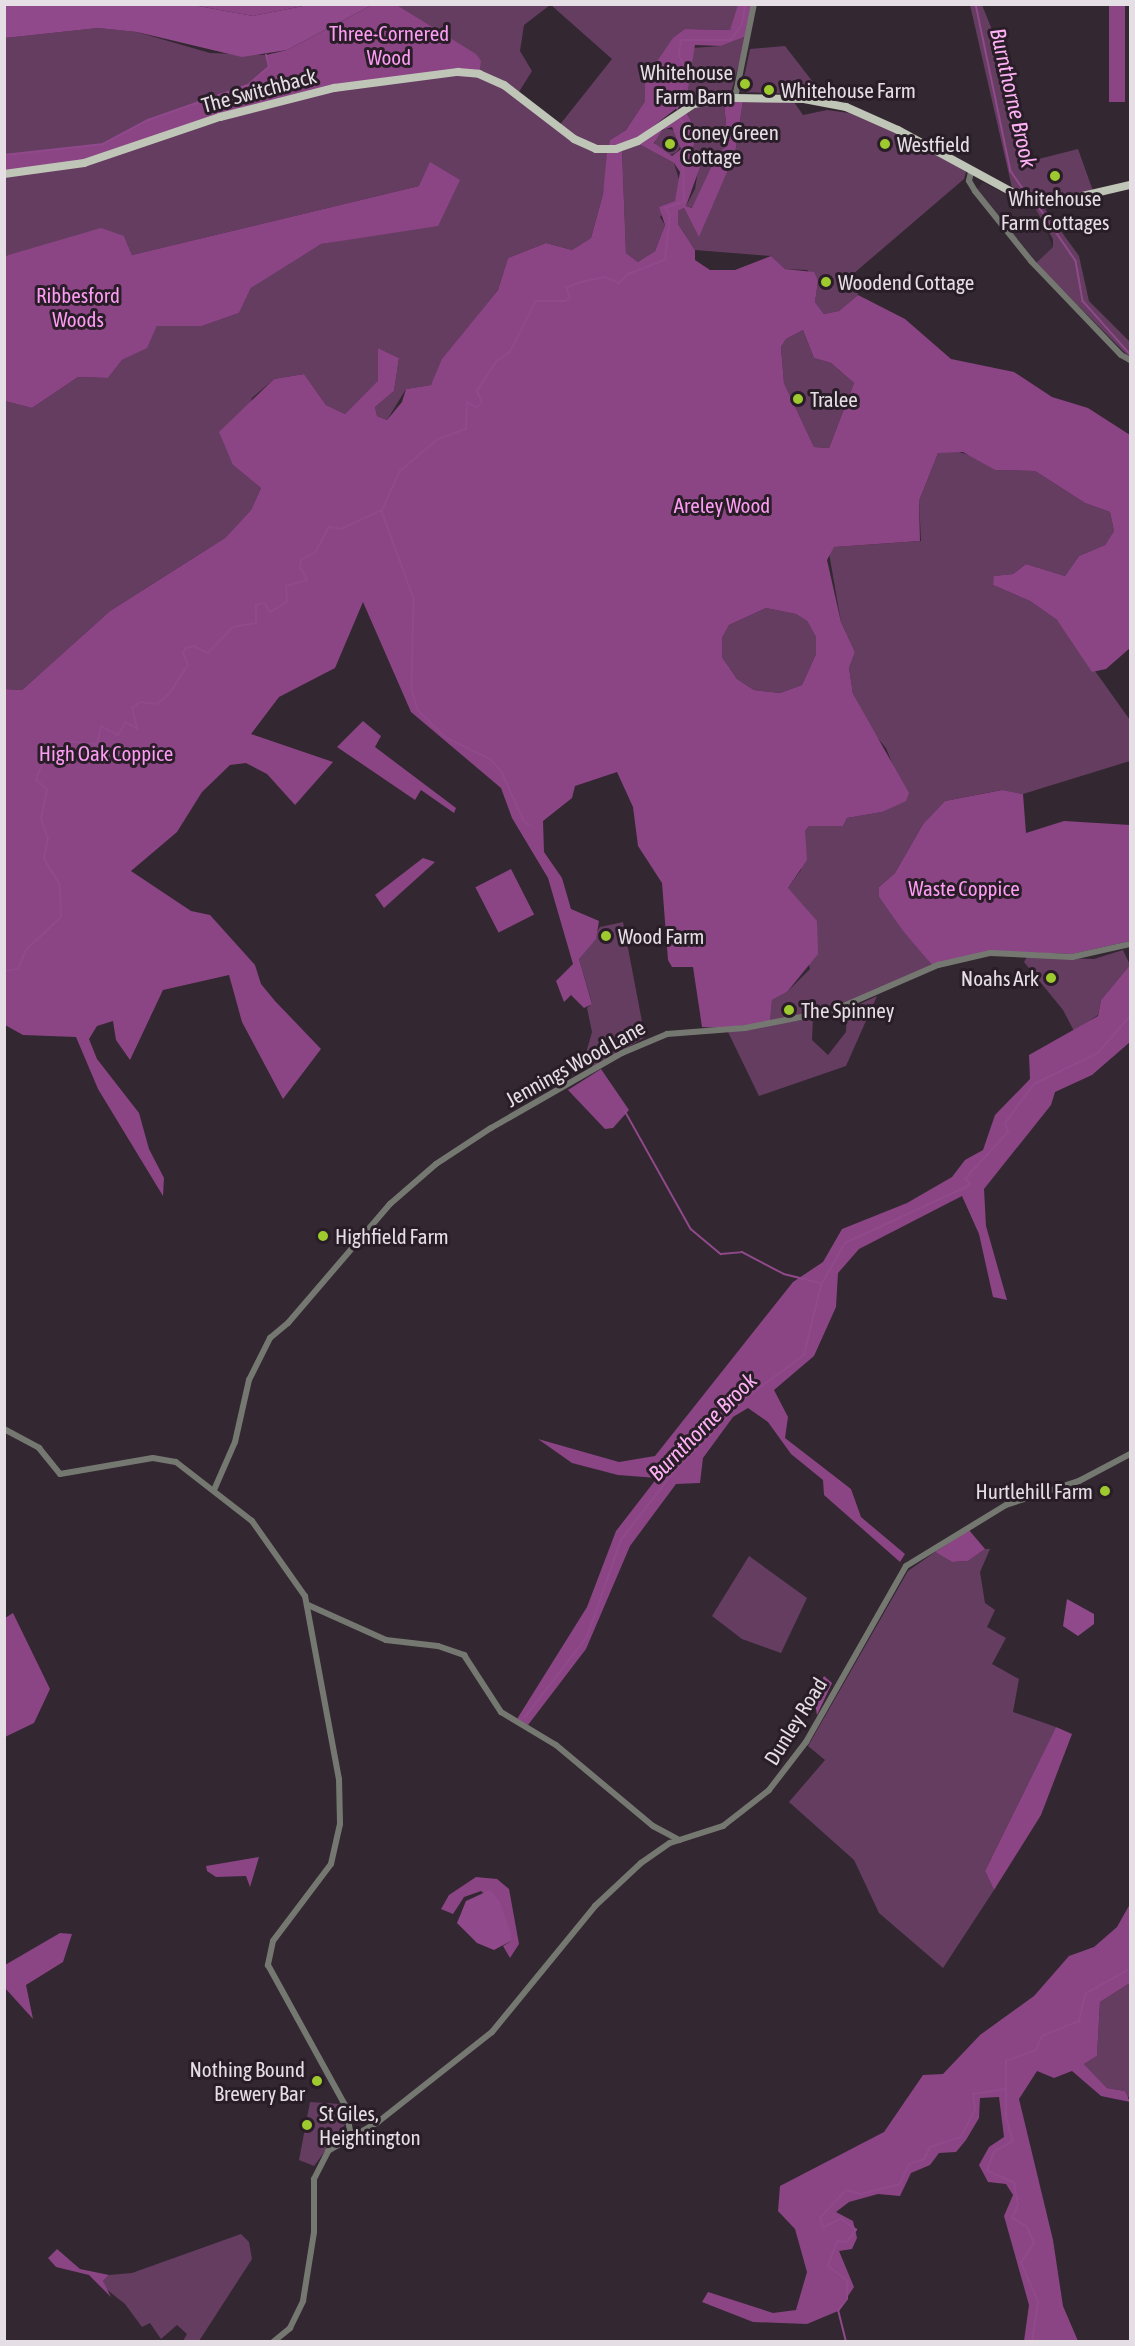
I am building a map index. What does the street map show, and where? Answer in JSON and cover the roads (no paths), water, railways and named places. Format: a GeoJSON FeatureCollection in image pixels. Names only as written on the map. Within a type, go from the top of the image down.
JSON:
{"type":"FeatureCollection","features":[{"type":"Feature","properties":{"kind":"main road","name":"The Switchback"},"geometry":{"type":"LineString","coordinates":[[4,174],[84,163],[220,117],[316,92],[443,73],[490,78],[574,139],[596,149],[629,145],[686,106],[735,98]]}},
{"type":"Feature","properties":{"kind":"main road"},"geometry":{"type":"LineString","coordinates":[[735,98],[804,99],[846,107],[912,137],[970,172],[1038,203],[1131,185]]}},
{"type":"Feature","properties":{"kind":"street"},"geometry":{"type":"LineString","coordinates":[[735,98],[754,4]]}},
{"type":"Feature","properties":{"kind":"street"},"geometry":{"type":"LineString","coordinates":[[970,172],[969,181],[975,191],[1031,261],[1120,355],[1131,360]]}},
{"type":"Feature","properties":{"kind":"street","name":"Jennings Wood Lane"},"geometry":{"type":"LineString","coordinates":[[214,1490],[235,1442],[249,1380],[270,1338],[288,1323],[390,1204],[436,1164],[490,1128],[622,1053],[667,1034],[745,1028],[832,1011],[938,965],[990,953],[1072,957],[1131,944]]}},
{"type":"Feature","properties":{"kind":"street"},"geometry":{"type":"LineString","coordinates":[[4,1429],[39,1448],[60,1474],[162,1458],[214,1490],[252,1521],[308,1605],[321,1696],[341,1791],[339,1830],[331,1864],[273,1941],[268,1962],[345,2105],[351,2135]]}},
{"type":"Feature","properties":{"kind":"street","name":"Dunley Road"},"geometry":{"type":"LineString","coordinates":[[273,2342],[290,2328],[303,2301],[317,2169],[328,2151],[351,2135],[378,2122],[492,2032],[595,1906],[657,1851],[679,1840],[732,1821],[779,1779],[806,1742],[906,1566],[1006,1506],[1079,1481],[1131,1454]]}},
{"type":"Feature","properties":{"kind":"street"},"geometry":{"type":"LineString","coordinates":[[308,1605],[386,1640],[438,1646],[464,1655],[501,1712],[556,1744],[653,1826],[679,1840]]}},
{"type":"Feature","properties":{"kind":"waterway"},"geometry":{"type":"LineString","coordinates":[[677,109],[685,69],[679,56],[681,40],[731,40],[742,24],[745,4]]}},
{"type":"Feature","properties":{"kind":"waterway","name":"Burnthorne Brook"},"geometry":{"type":"LineString","coordinates":[[976,4],[1011,171],[1028,196]]}},
{"type":"Feature","properties":{"kind":"waterway"},"geometry":{"type":"LineString","coordinates":[[4,155],[103,144],[148,120],[248,85],[269,67],[266,55]]}},
{"type":"Feature","properties":{"kind":"waterway"},"geometry":{"type":"LineString","coordinates":[[4,971],[18,969],[26,950],[61,917],[60,885],[44,859],[48,839],[41,819],[47,790],[36,780],[48,748],[60,748],[66,741],[97,744],[101,726],[118,735],[126,722],[137,729],[132,708],[140,702],[157,704],[169,694],[188,665],[183,653],[186,648],[194,646],[208,653],[233,627],[256,623],[256,605],[265,603],[270,612],[287,602],[286,586],[307,580],[300,568],[301,560],[315,553],[329,527],[341,529],[382,510],[400,471],[438,439],[466,429],[467,402],[476,407],[482,403],[477,391],[496,362],[510,352],[536,301],[565,301],[570,298],[566,288],[605,277],[619,283],[628,274],[665,260],[670,215],[665,208],[684,202],[683,159],[690,142],[689,131],[679,117]]}},
{"type":"Feature","properties":{"kind":"waterway","name":"Burnthorne Brook"},"geometry":{"type":"LineString","coordinates":[[1039,207],[1076,261],[1083,301],[1130,354]]}},
{"type":"Feature","properties":{"kind":"waterway"},"geometry":{"type":"LineString","coordinates":[[382,511],[414,599],[412,690],[419,711],[445,737],[490,759],[502,772],[524,821],[531,826]]}},
{"type":"Feature","properties":{"kind":"waterway","name":"Burnthorne Brook"},"geometry":{"type":"LineString","coordinates":[[525,1717],[587,1637],[621,1540],[672,1474],[747,1397],[804,1355],[821,1285],[845,1243],[970,1184],[965,1179],[1008,1132],[1005,1123],[1034,1084],[1098,1053],[1130,1016]]}},
{"type":"Feature","properties":{"kind":"waterway"},"geometry":{"type":"LineString","coordinates":[[624,1109],[691,1229],[721,1254],[742,1252],[784,1274],[820,1283]]}},
{"type":"Feature","properties":{"kind":"waterway"},"geometry":{"type":"LineString","coordinates":[[1032,2342],[1038,2302],[1021,2263],[1034,2243],[1027,2227],[1012,2218],[1018,2205],[1014,2183],[987,2171],[994,2152],[1013,2141],[1006,2118],[1006,2061],[1036,2050],[1042,2036],[1079,2021],[1085,1994],[1130,1969]]}},
{"type":"Feature","properties":{"kind":"waterway"},"geometry":{"type":"LineString","coordinates":[[846,2342],[838,2311],[847,2299],[847,2281],[828,2266],[837,2241],[847,2242],[856,2230],[841,2219],[823,2228],[820,2218],[846,2190],[861,2194],[900,2184],[909,2164],[924,2159],[930,2147],[961,2137],[975,2110],[973,2094],[1005,2089]]}},
{"type":"Feature","properties":{"kind":"place","name":"Whitehouse Farm Barn"},"geometry":{"type":"Point","coordinates":[745,84]}},
{"type":"Feature","properties":{"kind":"place","name":"Whitehouse Farm"},"geometry":{"type":"Point","coordinates":[769,90]}},
{"type":"Feature","properties":{"kind":"place","name":"Coney Green Cottage"},"geometry":{"type":"Point","coordinates":[670,144]}},
{"type":"Feature","properties":{"kind":"place","name":"Westfield"},"geometry":{"type":"Point","coordinates":[885,144]}},
{"type":"Feature","properties":{"kind":"place","name":"Whitehouse Farm Cottages"},"geometry":{"type":"Point","coordinates":[1055,176]}},
{"type":"Feature","properties":{"kind":"place","name":"Woodend Cottage"},"geometry":{"type":"Point","coordinates":[826,282]}},
{"type":"Feature","properties":{"kind":"place","name":"Tralee"},"geometry":{"type":"Point","coordinates":[798,399]}},
{"type":"Feature","properties":{"kind":"place","name":"Wood Farm"},"geometry":{"type":"Point","coordinates":[606,936]}},
{"type":"Feature","properties":{"kind":"place","name":"Noahs Ark"},"geometry":{"type":"Point","coordinates":[1051,978]}},
{"type":"Feature","properties":{"kind":"place","name":"The Spinney"},"geometry":{"type":"Point","coordinates":[789,1010]}},
{"type":"Feature","properties":{"kind":"place","name":"Highfield Farm"},"geometry":{"type":"Point","coordinates":[323,1236]}},
{"type":"Feature","properties":{"kind":"place","name":"Hurtlehill Farm"},"geometry":{"type":"Point","coordinates":[1105,1491]}},
{"type":"Feature","properties":{"kind":"place","name":"Nothing Bound Brewery Bar"},"geometry":{"type":"Point","coordinates":[317,2081]}},
{"type":"Feature","properties":{"kind":"place","name":"St Giles, Heightington"},"geometry":{"type":"Point","coordinates":[307,2125]}},
{"type":"Feature","properties":{"kind":"park label","name":"Three-Cornered Wood"},"geometry":{"type":"Point","coordinates":[389,45]}},
{"type":"Feature","properties":{"kind":"park label","name":"Ribbesford Woods"},"geometry":{"type":"Point","coordinates":[78,307]}},
{"type":"Feature","properties":{"kind":"park label","name":"Areley Wood"},"geometry":{"type":"Point","coordinates":[722,505]}},
{"type":"Feature","properties":{"kind":"park label","name":"High Oak Coppice"},"geometry":{"type":"Point","coordinates":[106,753]}},
{"type":"Feature","properties":{"kind":"park label","name":"Waste Coppice"},"geometry":{"type":"Point","coordinates":[964,888]}}]}
